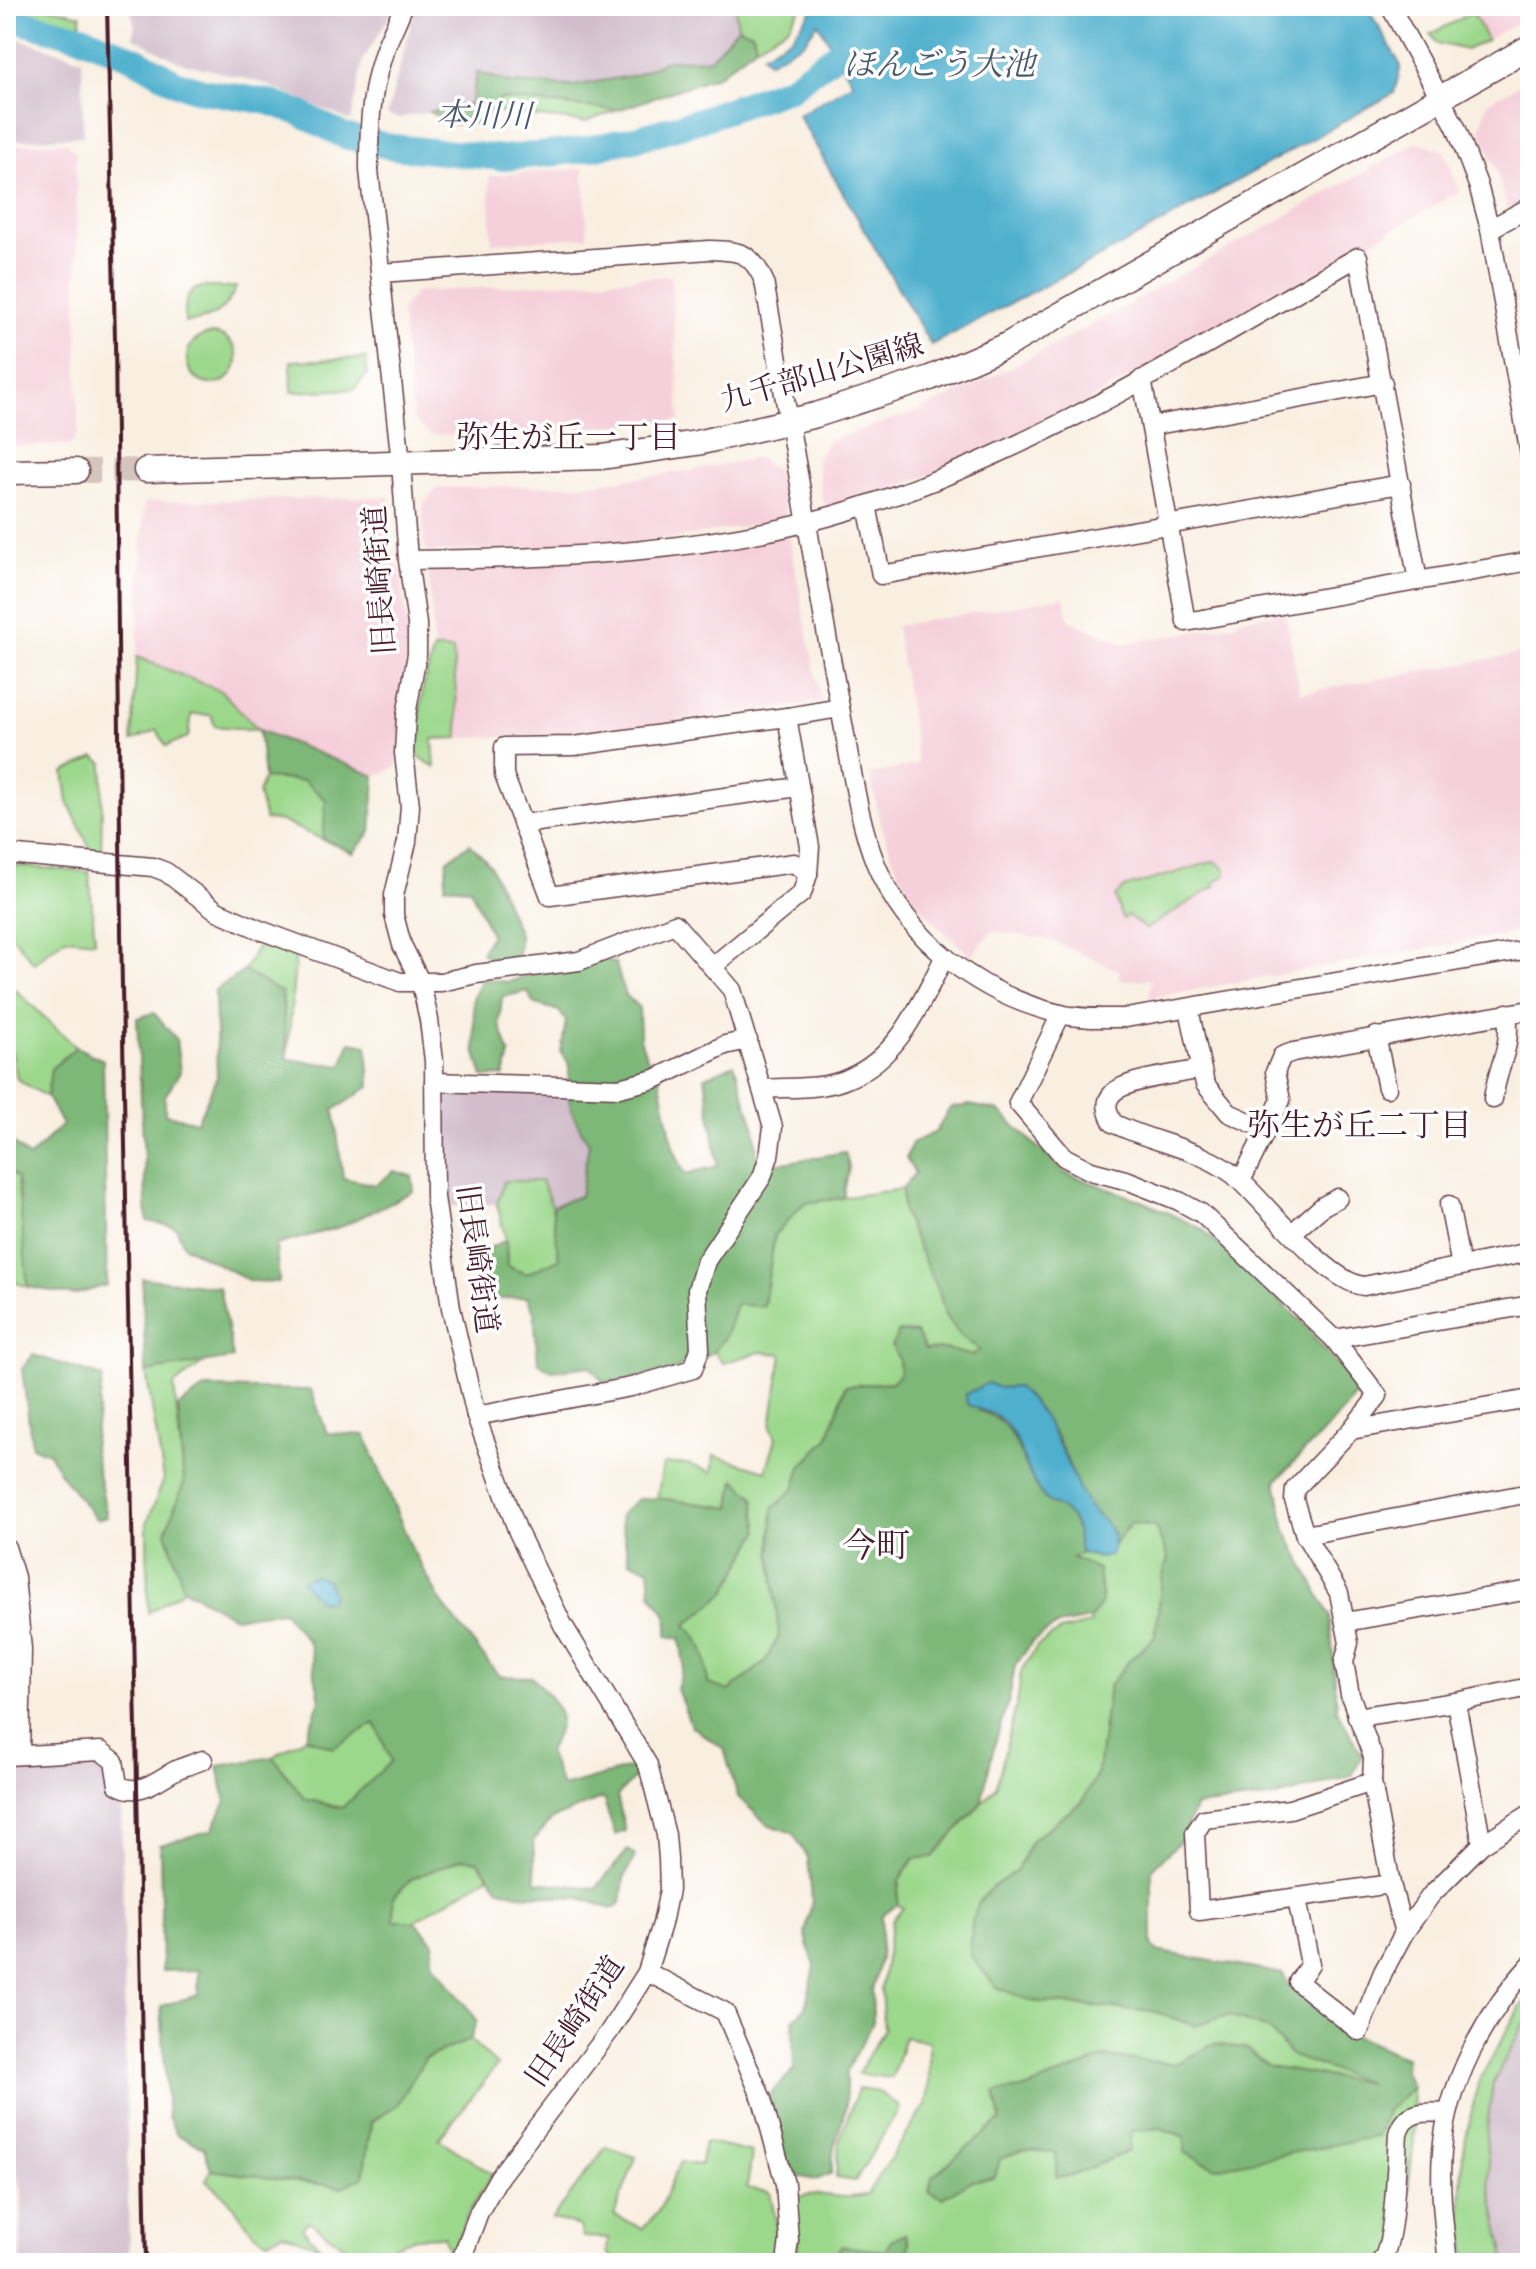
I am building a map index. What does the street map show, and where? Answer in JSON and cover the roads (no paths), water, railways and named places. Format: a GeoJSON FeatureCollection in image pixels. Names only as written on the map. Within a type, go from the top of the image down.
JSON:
{"type":"FeatureCollection","features":[{"type":"Feature","properties":{"kind":"main road","name":"九千部山公園線"},"geometry":{"type":"LineString","coordinates":[[146,470],[602,457],[697,443],[872,399],[1007,345],[1530,47]]}},
{"type":"Feature","properties":{"kind":"main road"},"geometry":{"type":"LineString","coordinates":[[6,472],[76,471]]}},
{"type":"Feature","properties":{"kind":"street","name":"旧長崎街道"},"geometry":{"type":"LineString","coordinates":[[403,6],[382,56],[369,123],[369,170],[417,624],[417,654],[406,716],[404,753],[410,806],[407,842],[394,895],[394,915],[402,945],[421,983],[429,1020],[434,1082],[435,1197],[451,1308],[476,1416],[518,1532],[563,1625],[648,1765],[666,1835],[669,1890],[647,1972],[609,2032],[499,2177],[479,2212],[460,2263]]}},
{"type":"Feature","properties":{"kind":"street"},"geometry":{"type":"LineString","coordinates":[[1390,6],[1456,127],[1478,185],[1490,229],[1530,455]]}},
{"type":"Feature","properties":{"kind":"street"},"geometry":{"type":"LineString","coordinates":[[1490,229],[1530,207]]}},
{"type":"Feature","properties":{"kind":"street"},"geometry":{"type":"LineString","coordinates":[[380,273],[709,250],[738,251],[756,263],[764,281],[859,811],[876,865],[914,924],[944,958],[987,987],[1061,1014],[1126,1018],[1530,949]]}},
{"type":"Feature","properties":{"kind":"street"},"geometry":{"type":"LineString","coordinates":[[408,560],[554,558],[638,552],[806,523],[867,505],[946,476],[1042,434],[1358,257],[1418,581]]}},
{"type":"Feature","properties":{"kind":"street"},"geometry":{"type":"LineString","coordinates":[[1142,379],[1186,622],[1530,561]]}},
{"type":"Feature","properties":{"kind":"street"},"geometry":{"type":"LineString","coordinates":[[1151,426],[1383,383]]}},
{"type":"Feature","properties":{"kind":"street"},"geometry":{"type":"LineString","coordinates":[[867,505],[881,575],[1401,484]]}},
{"type":"Feature","properties":{"kind":"street"},"geometry":{"type":"LineString","coordinates":[[808,874],[794,863],[550,896],[504,775],[504,747],[574,746],[840,708]]}},
{"type":"Feature","properties":{"kind":"street"},"geometry":{"type":"LineString","coordinates":[[712,967],[802,893],[808,874],[810,847],[787,717]]}},
{"type":"Feature","properties":{"kind":"street"},"geometry":{"type":"LineString","coordinates":[[523,824],[799,787]]}},
{"type":"Feature","properties":{"kind":"street"},"geometry":{"type":"LineString","coordinates":[[6,854],[153,867],[166,872],[217,911],[400,982],[421,983],[579,961],[675,924],[732,990],[773,1127],[762,1177],[706,1261],[697,1290],[700,1349],[693,1369],[631,1387],[476,1416]]}},
{"type":"Feature","properties":{"kind":"street"},"geometry":{"type":"LineString","coordinates":[[763,1089],[848,1080],[882,1060],[903,1033],[944,958]]}},
{"type":"Feature","properties":{"kind":"street"},"geometry":{"type":"LineString","coordinates":[[1189,1009],[1205,1084],[1213,1097],[1229,1113],[1265,1129]]}},
{"type":"Feature","properties":{"kind":"street"},"geometry":{"type":"LineString","coordinates":[[1238,1179],[1245,1173],[1281,1100],[1275,1072],[1282,1056],[1376,1036],[1530,1010]]}},
{"type":"Feature","properties":{"kind":"street"},"geometry":{"type":"LineString","coordinates":[[1493,1099],[1496,1080],[1508,1048],[1507,1013]]}},
{"type":"Feature","properties":{"kind":"street"},"geometry":{"type":"LineString","coordinates":[[1061,1014],[1018,1103],[1064,1157],[1091,1171],[1129,1181],[1179,1201],[1201,1213],[1334,1339],[1378,1396],[1351,1430],[1295,1489],[1294,1500],[1305,1535],[1339,1593],[1349,1643],[1344,1662],[1357,1717],[1373,1757],[1372,1782],[1391,1884],[1404,1933]]}},
{"type":"Feature","properties":{"kind":"street"},"geometry":{"type":"LineString","coordinates":[[1376,1036],[1387,1088]]}},
{"type":"Feature","properties":{"kind":"street"},"geometry":{"type":"LineString","coordinates":[[434,1082],[619,1088],[655,1079],[725,1045],[748,1040]]}},
{"type":"Feature","properties":{"kind":"street"},"geometry":{"type":"LineString","coordinates":[[1201,1069],[1114,1090],[1108,1100],[1107,1112],[1113,1123],[1125,1129],[1216,1162],[1238,1179],[1338,1276],[1364,1286],[1530,1252]]}},
{"type":"Feature","properties":{"kind":"street"},"geometry":{"type":"LineString","coordinates":[[1292,1233],[1323,1206],[1338,1198]]}},
{"type":"Feature","properties":{"kind":"street"},"geometry":{"type":"LineString","coordinates":[[1449,1205],[1461,1266]]}},
{"type":"Feature","properties":{"kind":"street"},"geometry":{"type":"LineString","coordinates":[[1334,1339],[1530,1305]]}},
{"type":"Feature","properties":{"kind":"street"},"geometry":{"type":"LineString","coordinates":[[1351,1430],[1530,1399]]}},
{"type":"Feature","properties":{"kind":"street"},"geometry":{"type":"LineString","coordinates":[[1305,1535],[1530,1493]]}},
{"type":"Feature","properties":{"kind":"street"},"geometry":{"type":"LineString","coordinates":[[6,1547],[15,1577],[22,1649],[13,1755],[101,1751],[114,1761],[118,1785],[131,1789],[151,1786],[175,1771],[203,1760]]}},
{"type":"Feature","properties":{"kind":"street"},"geometry":{"type":"LineString","coordinates":[[1345,1622],[1530,1590]]}},
{"type":"Feature","properties":{"kind":"street"},"geometry":{"type":"LineString","coordinates":[[1357,1717],[1530,1687]]}},
{"type":"Feature","properties":{"kind":"street"},"geometry":{"type":"LineString","coordinates":[[1456,1702],[1482,1844]]}},
{"type":"Feature","properties":{"kind":"street"},"geometry":{"type":"LineString","coordinates":[[1372,1782],[1290,1809],[1204,1819],[1195,1833],[1199,1911],[1391,1884]]}},
{"type":"Feature","properties":{"kind":"street"},"geometry":{"type":"LineString","coordinates":[[1297,1899],[1310,1964],[1298,1982],[1359,2031],[1383,1972],[1404,1933],[1431,1895],[1482,1844],[1530,1814]]}},
{"type":"Feature","properties":{"kind":"street"},"geometry":{"type":"LineString","coordinates":[[1448,2263],[1442,2211],[1442,2152],[1448,2113],[1464,2070],[1491,2017],[1506,1990],[1530,1965]]}},
{"type":"Feature","properties":{"kind":"street"},"geometry":{"type":"LineString","coordinates":[[647,1972],[725,2012],[762,2099],[785,2184],[789,2240],[786,2263]]}},
{"type":"Feature","properties":{"kind":"street"},"geometry":{"type":"LineString","coordinates":[[1379,2263],[1384,2260],[1391,2240],[1401,2123],[1411,2115],[1448,2113]]}},
{"type":"Feature","properties":{"kind":"water","name":"ほんごう大池"},"geometry":{"type":"Polygon","coordinates":[[[815,6],[1367,6],[1401,66],[1394,93],[1120,246],[931,345],[798,115],[853,83],[818,23],[804,42],[768,62],[763,54],[792,37],[815,6]]]}},
{"type":"Feature","properties":{"kind":"water"},"geometry":{"type":"Polygon","coordinates":[[[988,1383],[999,1388],[1017,1387],[1040,1412],[1087,1504],[1112,1532],[1114,1541],[1110,1556],[1100,1558],[1081,1553],[1072,1518],[1042,1495],[1011,1431],[993,1414],[967,1404],[966,1394],[988,1383]]]}},
{"type":"Feature","properties":{"kind":"water"},"geometry":{"type":"Polygon","coordinates":[[[315,1575],[327,1580],[333,1595],[328,1602],[318,1600],[302,1580],[315,1575]]]}},
{"type":"Feature","properties":{"kind":"waterway","name":"本川川"},"geometry":{"type":"LineString","coordinates":[[6,18],[82,37],[135,59],[177,83],[203,91],[269,102],[300,113],[344,136],[392,147],[503,158],[577,151],[639,138],[700,120],[790,88],[836,54],[867,40]]}},
{"type":"Feature","properties":{"kind":"tunnel"},"geometry":{"type":"LineString","coordinates":[[76,471],[146,470]]}},
{"type":"Feature","properties":{"kind":"railway"},"geometry":{"type":"LineString","coordinates":[[107,6],[146,2263]]}},
{"type":"Feature","properties":{"kind":"district","name":"弥生が丘一丁目"},"geometry":{"type":"Point","coordinates":[569,439]}},
{"type":"Feature","properties":{"kind":"district","name":"弥生が丘二丁目"},"geometry":{"type":"Point","coordinates":[1360,1127]}},
{"type":"Feature","properties":{"kind":"district","name":"今町"},"geometry":{"type":"Point","coordinates":[876,1547]}}]}
